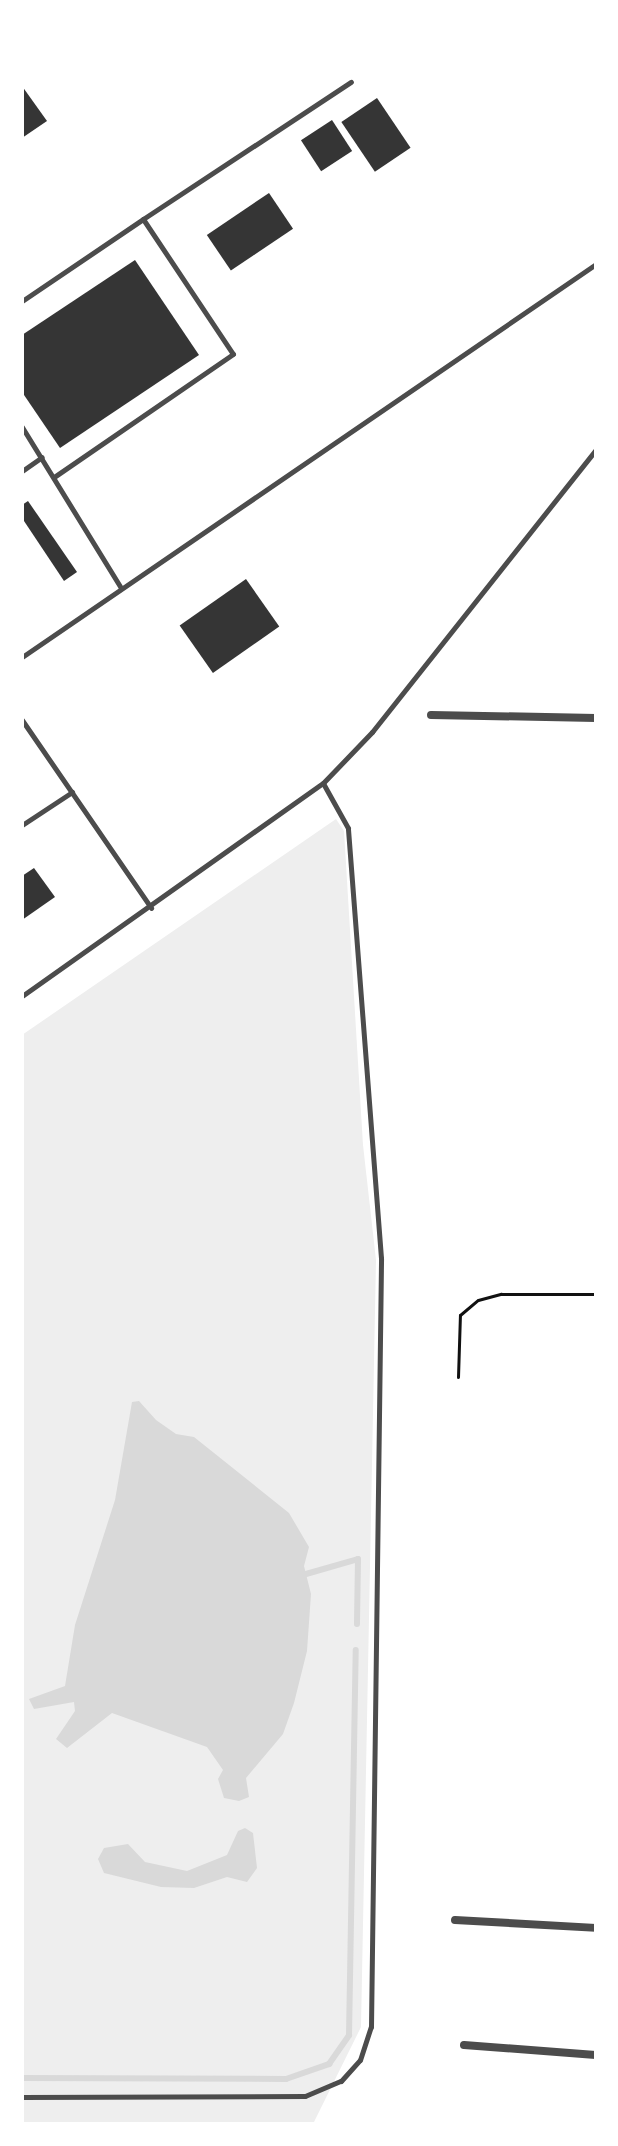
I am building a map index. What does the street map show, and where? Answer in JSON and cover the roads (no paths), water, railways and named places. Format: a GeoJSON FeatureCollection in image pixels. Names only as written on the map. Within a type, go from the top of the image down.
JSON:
{"type":"FeatureCollection","features":[{"type":"Feature","properties":{"kind":"street"},"geometry":{"type":"LineString","coordinates":[[431,715],[596,718]]}},
{"type":"Feature","properties":{"kind":"street"},"geometry":{"type":"LineString","coordinates":[[455,1920],[596,1928]]}},
{"type":"Feature","properties":{"kind":"street"},"geometry":{"type":"LineString","coordinates":[[464,2045],[596,2055]]}},
{"type":"Feature","properties":{"kind":"lane"},"geometry":{"type":"LineString","coordinates":[[22,301],[351,82]]}},
{"type":"Feature","properties":{"kind":"lane"},"geometry":{"type":"LineString","coordinates":[[54,477],[233,354],[143,219]]}},
{"type":"Feature","properties":{"kind":"lane"},"geometry":{"type":"LineString","coordinates":[[22,657],[596,264]]}},
{"type":"Feature","properties":{"kind":"lane"},"geometry":{"type":"LineString","coordinates":[[22,427],[121,588]]}},
{"type":"Feature","properties":{"kind":"lane"},"geometry":{"type":"LineString","coordinates":[[22,996],[151,908],[323,783],[372,732],[596,449]]}},
{"type":"Feature","properties":{"kind":"lane"},"geometry":{"type":"LineString","coordinates":[[22,471],[42,457]]}},
{"type":"Feature","properties":{"kind":"lane"},"geometry":{"type":"LineString","coordinates":[[22,720],[151,908]]}},
{"type":"Feature","properties":{"kind":"lane"},"geometry":{"type":"LineString","coordinates":[[22,2097],[305,2096],[341,2081],[360,2060],[371,2027],[381,1258],[348,828],[323,783]]}},
{"type":"Feature","properties":{"kind":"lane"},"geometry":{"type":"LineString","coordinates":[[22,825],[72,792]]}},
{"type":"Feature","properties":{"kind":"waterway"},"geometry":{"type":"LineString","coordinates":[[306,1574],[358,1559],[357,1624]]}},
{"type":"Feature","properties":{"kind":"waterway"},"geometry":{"type":"LineString","coordinates":[[22,2078],[286,2079],[329,2064],[349,2035],[356,1650]]}}]}
